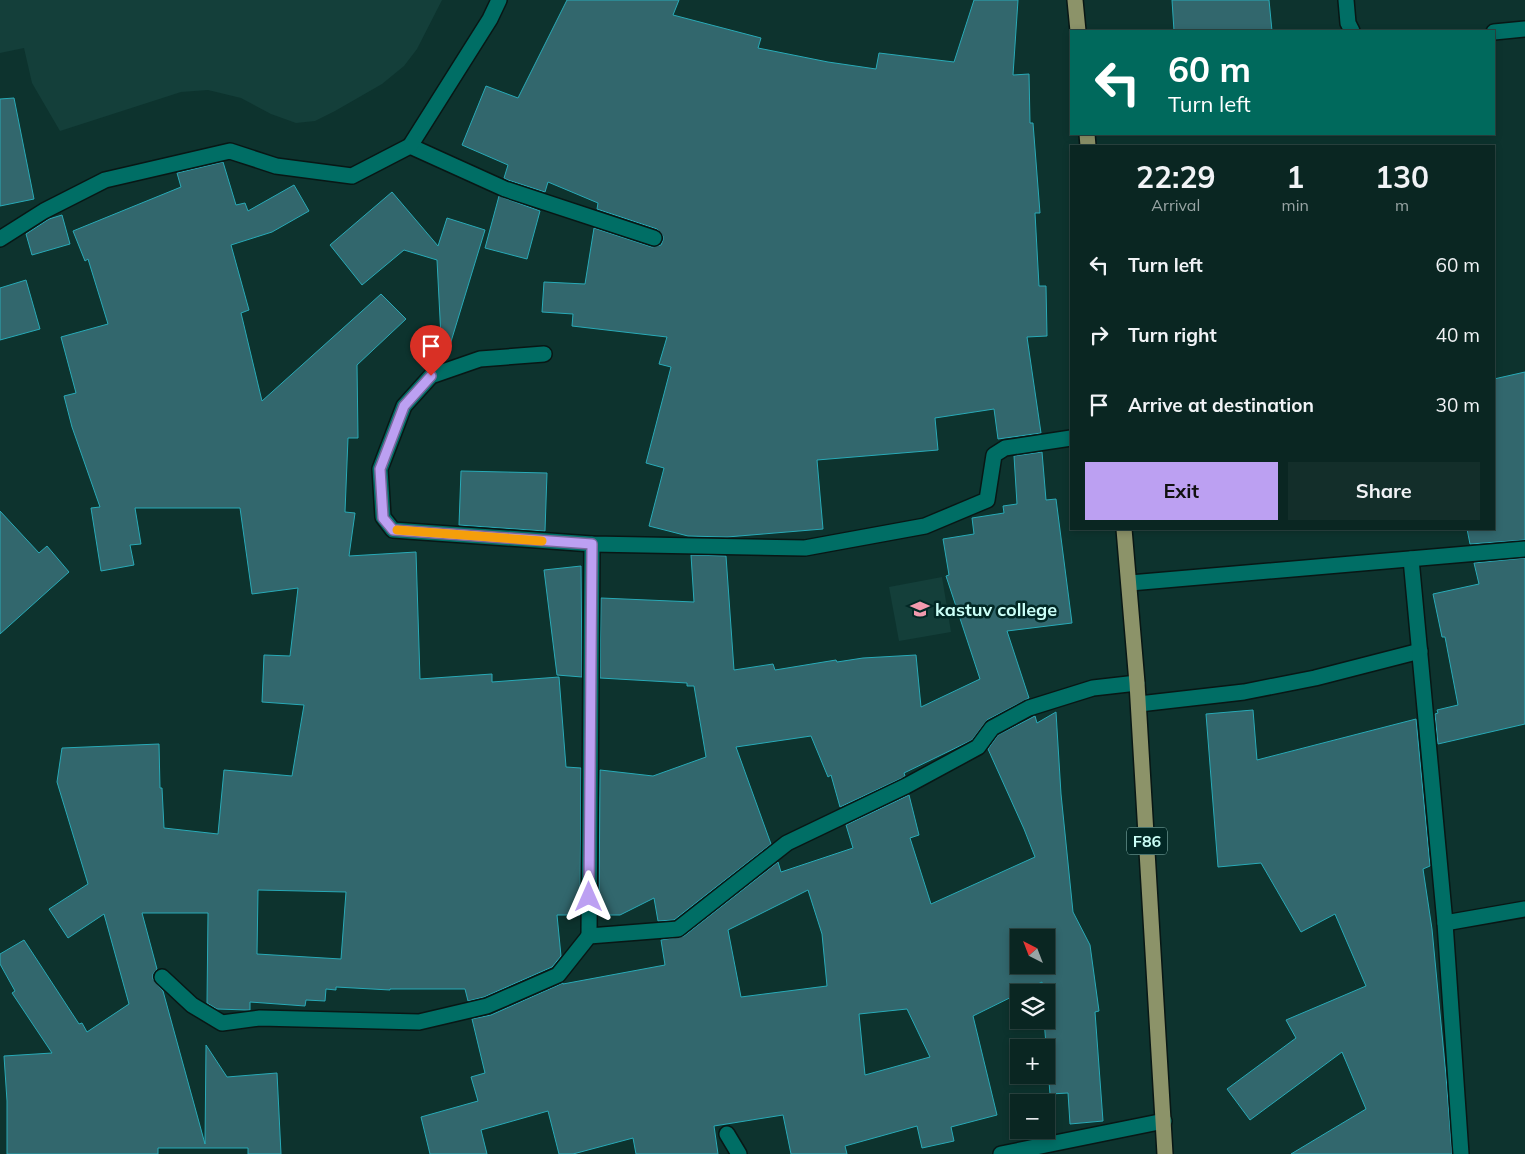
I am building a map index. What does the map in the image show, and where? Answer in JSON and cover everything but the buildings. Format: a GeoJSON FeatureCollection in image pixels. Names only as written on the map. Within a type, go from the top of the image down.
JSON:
{"type":"FeatureCollection","features":[{"type":"Feature","properties":{"kind":"main road"},"geometry":{"type":"LineString","coordinates":[[1075,0],[1078,30]]}},
{"type":"Feature","properties":{"kind":"main road","name":"F86"},"geometry":{"type":"LineString","coordinates":[[1124,530],[1139,704],[1166,1154]]}},
{"type":"Feature","properties":{"kind":"street"},"geometry":{"type":"LineString","coordinates":[[0,239],[44,211],[106,180],[230,151],[276,166],[352,176],[410,146],[490,18],[499,0]]}},
{"type":"Feature","properties":{"kind":"street"},"geometry":{"type":"LineString","coordinates":[[1346,0],[1348,23],[1352,30]]}},
{"type":"Feature","properties":{"kind":"street"},"geometry":{"type":"LineString","coordinates":[[1495,32],[1525,29]]}},
{"type":"Feature","properties":{"kind":"street"},"geometry":{"type":"LineString","coordinates":[[410,146],[505,189],[654,238]]}},
{"type":"Feature","properties":{"kind":"street"},"geometry":{"type":"LineString","coordinates":[[544,354],[480,359],[431,376],[404,406],[380,469],[383,518],[393,530],[592,544],[805,548],[924,526],[986,500],[994,455],[1006,448],[1070,438]]}},
{"type":"Feature","properties":{"kind":"street"},"geometry":{"type":"LineString","coordinates":[[162,978],[192,1005],[222,1023],[260,1018],[419,1022],[487,1006],[558,975],[589,936],[592,544]]}},
{"type":"Feature","properties":{"kind":"street"},"geometry":{"type":"LineString","coordinates":[[1130,583],[1525,549]]}},
{"type":"Feature","properties":{"kind":"street"},"geometry":{"type":"LineString","coordinates":[[1411,559],[1445,923],[1461,1154]]}},
{"type":"Feature","properties":{"kind":"street"},"geometry":{"type":"LineString","coordinates":[[1139,704],[1244,692],[1315,678],[1420,651]]}},
{"type":"Feature","properties":{"kind":"street"},"geometry":{"type":"LineString","coordinates":[[589,936],[678,929],[787,843],[906,786],[978,747],[992,728],[1029,708],[1093,688],[1137,683]]}},
{"type":"Feature","properties":{"kind":"street"},"geometry":{"type":"LineString","coordinates":[[1445,923],[1525,909]]}},
{"type":"Feature","properties":{"kind":"street"},"geometry":{"type":"LineString","coordinates":[[1001,1154],[1164,1121]]}},
{"type":"Feature","properties":{"kind":"street"},"geometry":{"type":"LineString","coordinates":[[727,1134],[739,1154]]}},
{"type":"Feature","properties":{"kind":"shaded area"},"geometry":{"type":"Polygon","coordinates":[[[0,0],[442,0],[417,49],[404,66],[382,84],[315,121],[296,123],[271,114],[241,98],[208,90],[181,92],[60,131],[32,83],[24,48],[0,53],[0,0]]]}},
{"type":"Feature","properties":{"kind":"shaded area","name":"kastuv college"},"geometry":{"type":"Polygon","coordinates":[[[942,577],[951,632],[899,641],[889,587],[942,577]]]}},
{"type":"Feature","properties":{"kind":"slow traffic"},"geometry":{"type":"LineString","coordinates":[[397,530],[542,541]]}},
{"type":"Feature","properties":{"kind":"place","name":"kastuv college"},"geometry":{"type":"Point","coordinates":[920,609]}},
{"type":"Feature","properties":{"kind":"route"},"geometry":{"type":"LineString","coordinates":[[431,376],[404,406],[380,469],[383,518],[393,530],[592,544],[589,897]]}}]}
